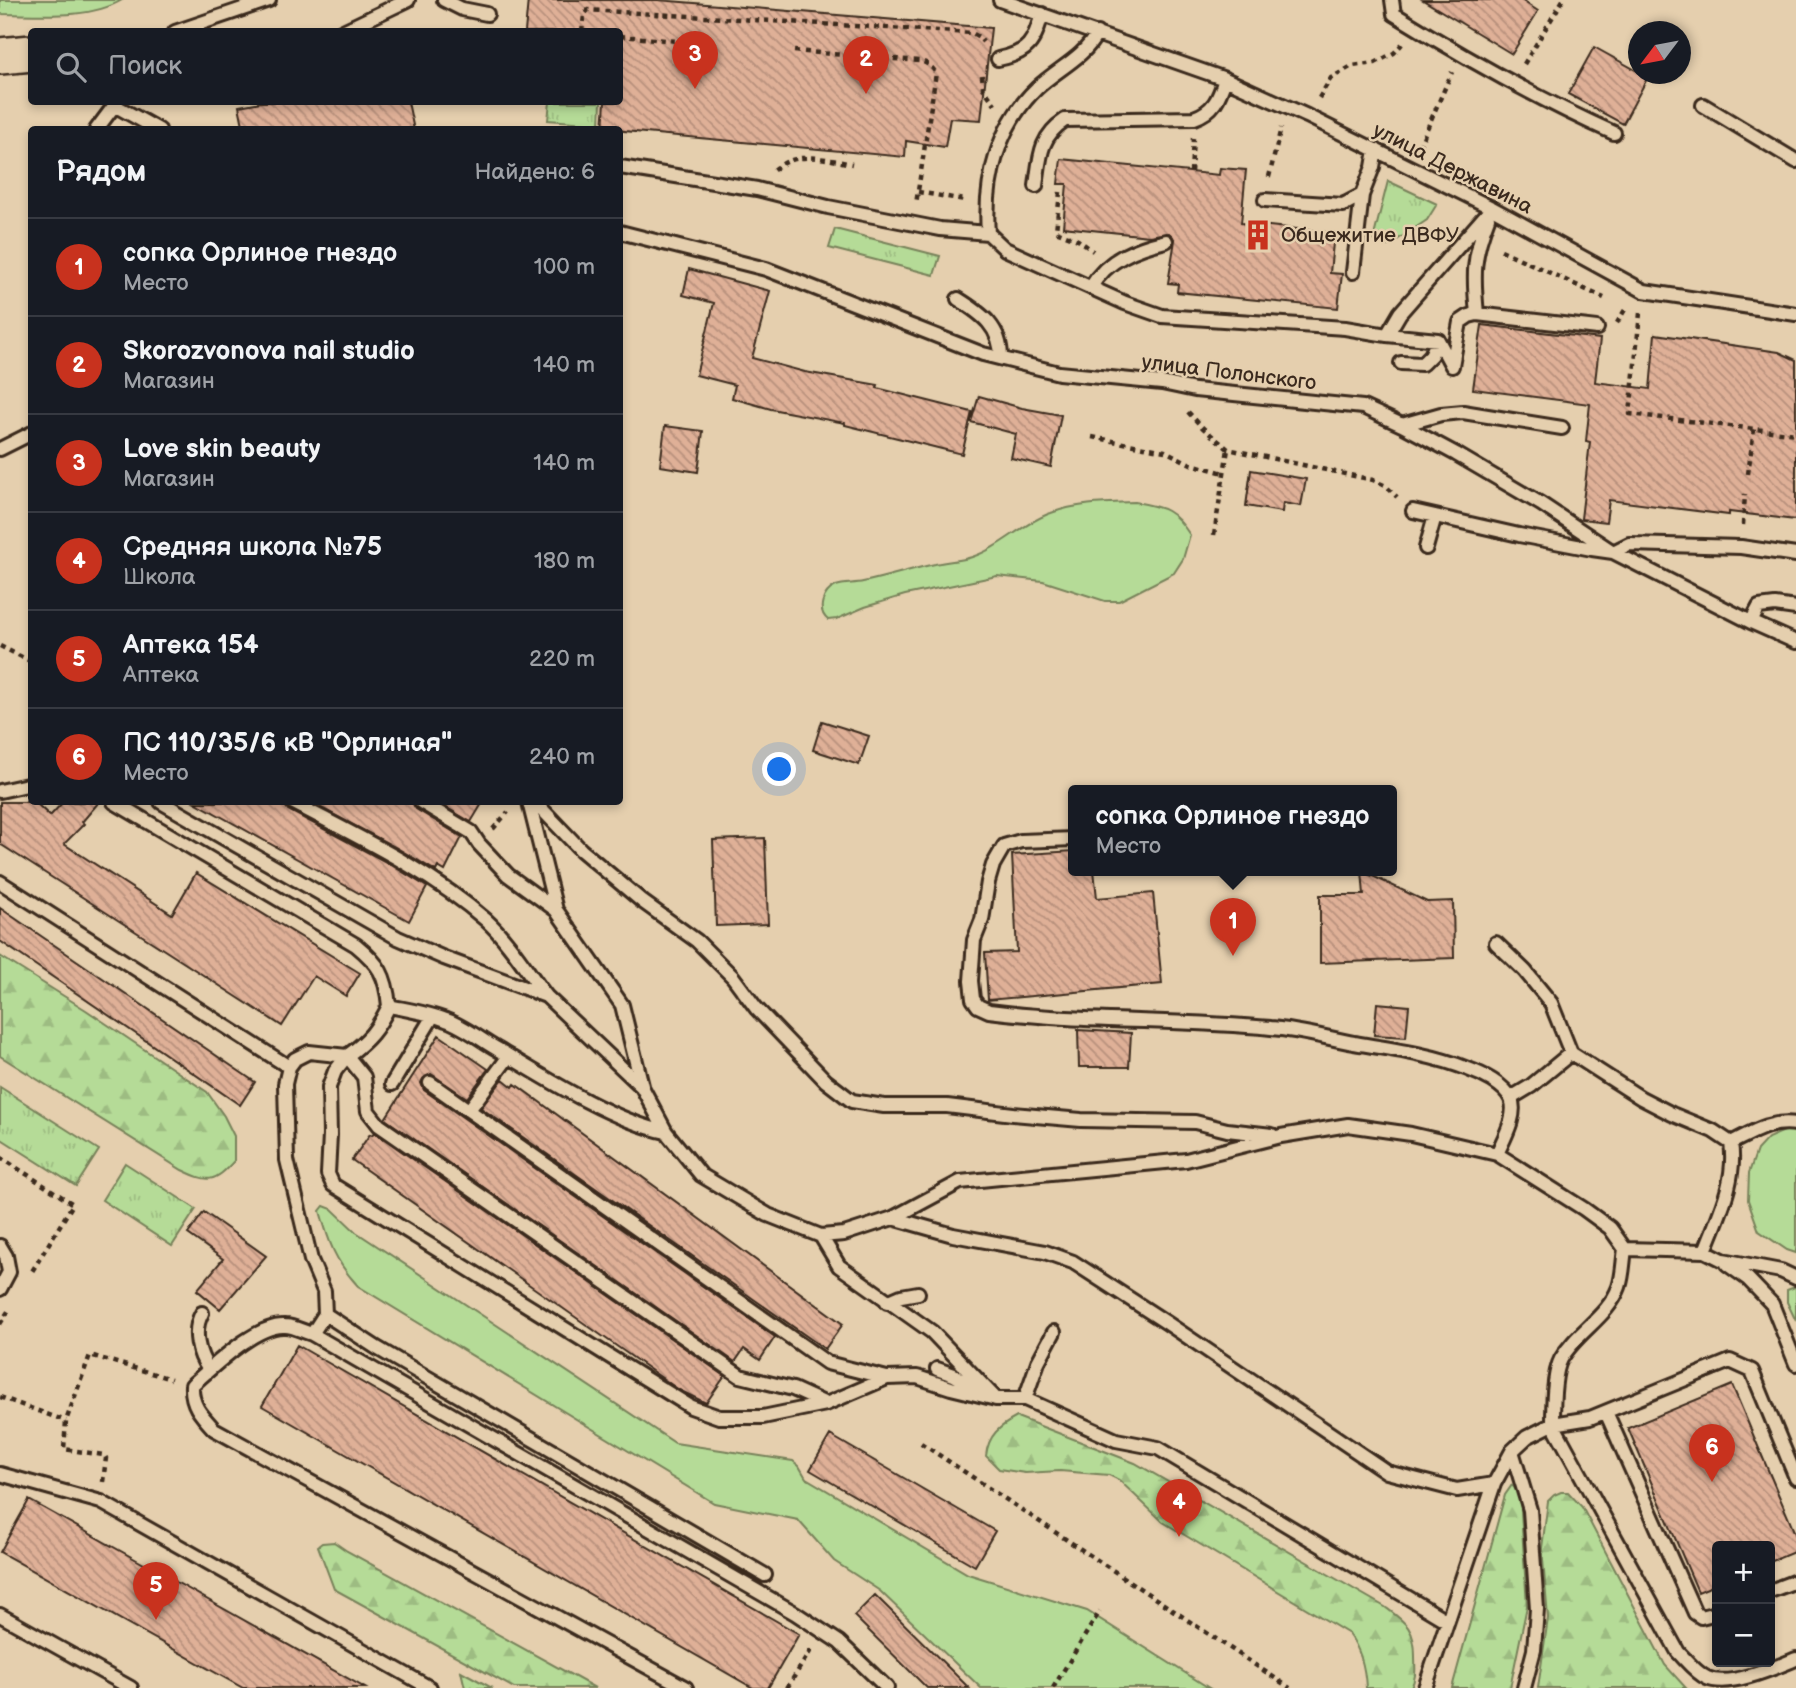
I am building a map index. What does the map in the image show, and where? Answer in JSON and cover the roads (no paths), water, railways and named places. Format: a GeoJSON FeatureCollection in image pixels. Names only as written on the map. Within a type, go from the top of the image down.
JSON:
{"type":"FeatureCollection","features":[{"type":"Feature","properties":{"kind":"street"},"geometry":{"type":"LineString","coordinates":[[0,56],[28,53]]}},
{"type":"Feature","properties":{"kind":"lane"},"geometry":{"type":"LineString","coordinates":[[188,28],[268,0]]}},
{"type":"Feature","properties":{"kind":"lane"},"geometry":{"type":"LineString","coordinates":[[349,28],[408,0]]}},
{"type":"Feature","properties":{"kind":"lane"},"geometry":{"type":"LineString","coordinates":[[444,0],[462,9],[487,13]]}},
{"type":"Feature","properties":{"kind":"lane","name":"улица Державина"},"geometry":{"type":"LineString","coordinates":[[1000,0],[1225,79],[1307,116],[1492,208],[1644,291],[1796,314]]}},
{"type":"Feature","properties":{"kind":"lane"},"geometry":{"type":"LineString","coordinates":[[1392,0],[1394,14],[1418,29],[1547,103],[1614,133]]}},
{"type":"Feature","properties":{"kind":"lane"},"geometry":{"type":"LineString","coordinates":[[999,59],[1018,54],[1032,43],[1042,14]]}},
{"type":"Feature","properties":{"kind":"lane"},"geometry":{"type":"LineString","coordinates":[[988,233],[987,203],[1000,141],[1037,88],[1080,55],[1097,33]]}},
{"type":"Feature","properties":{"kind":"lane"},"geometry":{"type":"LineString","coordinates":[[1036,186],[1042,145],[1055,127],[1065,120],[1194,118],[1205,114],[1215,104],[1225,79]]}},
{"type":"Feature","properties":{"kind":"lane"},"geometry":{"type":"LineString","coordinates":[[99,126],[115,105]]}},
{"type":"Feature","properties":{"kind":"lane"},"geometry":{"type":"LineString","coordinates":[[119,105],[153,126]]}},
{"type":"Feature","properties":{"kind":"lane"},"geometry":{"type":"LineString","coordinates":[[1703,105],[1796,161]]}},
{"type":"Feature","properties":{"kind":"lane"},"geometry":{"type":"LineString","coordinates":[[1353,272],[1362,195],[1373,167],[1376,150]]}},
{"type":"Feature","properties":{"kind":"lane"},"geometry":{"type":"LineString","coordinates":[[623,167],[757,189],[828,207],[913,223],[988,233],[1005,249],[1162,316],[1345,328],[1438,340]]}},
{"type":"Feature","properties":{"kind":"lane"},"geometry":{"type":"LineString","coordinates":[[1265,200],[1343,205],[1362,195]]}},
{"type":"Feature","properties":{"kind":"lane"},"geometry":{"type":"LineString","coordinates":[[1477,314],[1473,274],[1479,239],[1492,208]]}},
{"type":"Feature","properties":{"kind":"lane"},"geometry":{"type":"LineString","coordinates":[[1387,335],[1400,313],[1492,208]]}},
{"type":"Feature","properties":{"kind":"lane","name":"улица Полонского"},"geometry":{"type":"LineString","coordinates":[[623,233],[766,269],[983,354],[1059,373],[1363,407],[1402,425],[1541,504],[1613,552],[1796,642]]}},
{"type":"Feature","properties":{"kind":"lane"},"geometry":{"type":"LineString","coordinates":[[1091,286],[1101,270],[1132,253],[1166,241]]}},
{"type":"Feature","properties":{"kind":"lane"},"geometry":{"type":"LineString","coordinates":[[958,299],[990,322],[1000,347],[1000,358]]}},
{"type":"Feature","properties":{"kind":"lane"},"geometry":{"type":"LineString","coordinates":[[1438,340],[1451,366],[1461,323],[1469,316],[1477,314],[1597,328]]}},
{"type":"Feature","properties":{"kind":"lane"},"geometry":{"type":"LineString","coordinates":[[1401,363],[1422,364],[1431,355],[1438,340]]}},
{"type":"Feature","properties":{"kind":"lane"},"geometry":{"type":"LineString","coordinates":[[1402,425],[1441,414],[1463,412],[1562,428]]}},
{"type":"Feature","properties":{"kind":"lane"},"geometry":{"type":"LineString","coordinates":[[0,449],[28,435]]}},
{"type":"Feature","properties":{"kind":"lane"},"geometry":{"type":"LineString","coordinates":[[1413,511],[1531,538],[1613,552],[1629,544],[1741,547],[1796,555]]}},
{"type":"Feature","properties":{"kind":"lane"},"geometry":{"type":"LineString","coordinates":[[1426,548],[1435,516]]}},
{"type":"Feature","properties":{"kind":"lane"},"geometry":{"type":"LineString","coordinates":[[1751,622],[1759,607],[1775,605],[1796,608]]}},
{"type":"Feature","properties":{"kind":"lane"},"geometry":{"type":"LineString","coordinates":[[0,791],[28,785]]}},
{"type":"Feature","properties":{"kind":"lane"},"geometry":{"type":"LineString","coordinates":[[119,805],[356,945],[382,971],[389,1006],[376,1031],[364,1044],[346,1056],[335,1071],[329,1087],[328,1174],[333,1185],[691,1407],[719,1417],[763,1417],[826,1404],[887,1378]]}},
{"type":"Feature","properties":{"kind":"lane"},"geometry":{"type":"LineString","coordinates":[[166,805],[398,938],[546,996]]}},
{"type":"Feature","properties":{"kind":"lane"},"geometry":{"type":"LineString","coordinates":[[298,805],[413,868],[487,921],[546,996],[642,1087]]}},
{"type":"Feature","properties":{"kind":"lane"},"geometry":{"type":"LineString","coordinates":[[426,805],[471,832],[508,875],[556,910],[622,1005],[642,1087],[666,1132],[701,1175],[768,1215],[821,1236],[845,1234],[893,1217],[960,1182],[1186,1160],[1280,1136],[1349,1125],[1411,1134],[1497,1154],[1610,1228],[1625,1249],[1619,1288],[1605,1310],[1578,1336],[1559,1362],[1553,1424],[1678,1652],[1706,1678],[1724,1685],[1796,1659]]}},
{"type":"Feature","properties":{"kind":"lane"},"geometry":{"type":"LineString","coordinates":[[530,805],[556,910]]}},
{"type":"Feature","properties":{"kind":"lane"},"geometry":{"type":"LineString","coordinates":[[538,805],[581,850],[643,902],[696,941],[733,977],[756,1007],[826,1080],[852,1101],[884,1106],[947,1105],[1081,1119],[1195,1122],[1227,1130],[1280,1136]]}},
{"type":"Feature","properties":{"kind":"lane"},"geometry":{"type":"LineString","coordinates":[[1068,839],[1021,841],[1004,846],[993,865],[982,920],[974,940],[971,981],[973,999],[978,1006],[989,1011],[1074,1018],[1143,1019],[1273,1028],[1408,1052],[1468,1069],[1500,1086],[1511,1098],[1513,1107],[1510,1121],[1497,1154]]}},
{"type":"Feature","properties":{"kind":"lane"},"geometry":{"type":"LineString","coordinates":[[0,883],[289,1067]]}},
{"type":"Feature","properties":{"kind":"lane"},"geometry":{"type":"LineString","coordinates":[[1496,943],[1525,971],[1551,1003],[1571,1053],[1641,1098],[1713,1131],[1731,1143],[1734,1162],[1731,1181],[1705,1251]]}},
{"type":"Feature","properties":{"kind":"lane"},"geometry":{"type":"LineString","coordinates":[[389,1006],[448,1020],[619,1116],[647,1128],[666,1132]]}},
{"type":"Feature","properties":{"kind":"lane"},"geometry":{"type":"LineString","coordinates":[[391,1084],[433,1016]]}},
{"type":"Feature","properties":{"kind":"lane"},"geometry":{"type":"LineString","coordinates":[[312,1334],[325,1314],[324,1292],[311,1260],[287,1160],[285,1084],[289,1067],[295,1059],[309,1052],[346,1056],[364,1077],[368,1111],[379,1125],[740,1377],[793,1390],[826,1404]]}},
{"type":"Feature","properties":{"kind":"lane"},"geometry":{"type":"LineString","coordinates":[[1511,1098],[1531,1086],[1571,1053]]}},
{"type":"Feature","properties":{"kind":"lane"},"geometry":{"type":"LineString","coordinates":[[469,1110],[509,1056]]}},
{"type":"Feature","properties":{"kind":"lane"},"geometry":{"type":"LineString","coordinates":[[430,1083],[827,1363],[887,1378],[917,1377],[996,1399],[1025,1399],[1116,1440],[1158,1447],[1447,1620]]}},
{"type":"Feature","properties":{"kind":"lane"},"geometry":{"type":"LineString","coordinates":[[1731,1143],[1766,1125],[1784,1122],[1796,1124]]}},
{"type":"Feature","properties":{"kind":"lane"},"geometry":{"type":"LineString","coordinates":[[893,1217],[953,1235],[1045,1252],[1073,1262],[1387,1472],[1457,1490],[1494,1484]]}},
{"type":"Feature","properties":{"kind":"lane"},"geometry":{"type":"LineString","coordinates":[[821,1236],[839,1266],[932,1332],[996,1399]]}},
{"type":"Feature","properties":{"kind":"lane"},"geometry":{"type":"LineString","coordinates":[[0,1246],[6,1256],[9,1272],[0,1289]]}},
{"type":"Feature","properties":{"kind":"lane"},"geometry":{"type":"LineString","coordinates":[[1625,1249],[1705,1251],[1723,1261],[1748,1279],[1772,1304],[1796,1364]]}},
{"type":"Feature","properties":{"kind":"lane"},"geometry":{"type":"LineString","coordinates":[[1723,1261],[1781,1271],[1796,1278]]}},
{"type":"Feature","properties":{"kind":"lane"},"geometry":{"type":"LineString","coordinates":[[887,1302],[918,1293]]}},
{"type":"Feature","properties":{"kind":"lane"},"geometry":{"type":"LineString","coordinates":[[202,1313],[198,1321],[199,1350],[209,1370]]}},
{"type":"Feature","properties":{"kind":"lane"},"geometry":{"type":"LineString","coordinates":[[325,1314],[389,1355],[765,1575]]}},
{"type":"Feature","properties":{"kind":"lane"},"geometry":{"type":"LineString","coordinates":[[686,1688],[214,1429],[199,1414],[191,1397],[192,1385],[267,1328],[286,1326],[312,1334],[795,1613],[839,1642],[887,1688]]}},
{"type":"Feature","properties":{"kind":"lane"},"geometry":{"type":"LineString","coordinates":[[1025,1399],[1038,1362],[1054,1332]]}},
{"type":"Feature","properties":{"kind":"lane"},"geometry":{"type":"LineString","coordinates":[[1425,1688],[1494,1484],[1512,1451],[1527,1437],[1553,1424],[1590,1418],[1730,1361],[1752,1371],[1796,1478]]}},
{"type":"Feature","properties":{"kind":"lane"},"geometry":{"type":"LineString","coordinates":[[937,1368],[996,1399]]}},
{"type":"Feature","properties":{"kind":"lane"},"geometry":{"type":"LineString","coordinates":[[1606,1412],[1695,1613],[1701,1618],[1712,1615]]}},
{"type":"Feature","properties":{"kind":"lane"},"geometry":{"type":"LineString","coordinates":[[1512,1451],[1530,1510],[1537,1609],[1534,1650],[1524,1688]]}},
{"type":"Feature","properties":{"kind":"lane"},"geometry":{"type":"LineString","coordinates":[[0,1474],[101,1503],[430,1688]]}},
{"type":"Feature","properties":{"kind":"lane"},"geometry":{"type":"LineString","coordinates":[[1775,1589],[1796,1581]]}},
{"type":"Feature","properties":{"kind":"lane"},"geometry":{"type":"LineString","coordinates":[[0,1615],[131,1688]]}},
{"type":"Feature","properties":{"kind":"place","name":"Love skin beauty"},"geometry":{"type":"Point","coordinates":[695,89]}},
{"type":"Feature","properties":{"kind":"place","name":"Skorozvonova nail studio"},"geometry":{"type":"Point","coordinates":[866,94]}},
{"type":"Feature","properties":{"kind":"place","name":"Общежитие ДВФУ"},"geometry":{"type":"Point","coordinates":[1258,235]}},
{"type":"Feature","properties":{"kind":"place","name":"сопка Орлиное гнездо"},"geometry":{"type":"Point","coordinates":[1233,956]}},
{"type":"Feature","properties":{"kind":"place","name":"ПС 110/35/6 кВ \"Орлиная\""},"geometry":{"type":"Point","coordinates":[1712,1482]}},
{"type":"Feature","properties":{"kind":"place","name":"Средняя школа №75"},"geometry":{"type":"Point","coordinates":[1179,1537]}},
{"type":"Feature","properties":{"kind":"place","name":"Аптека 154"},"geometry":{"type":"Point","coordinates":[156,1620]}}]}
